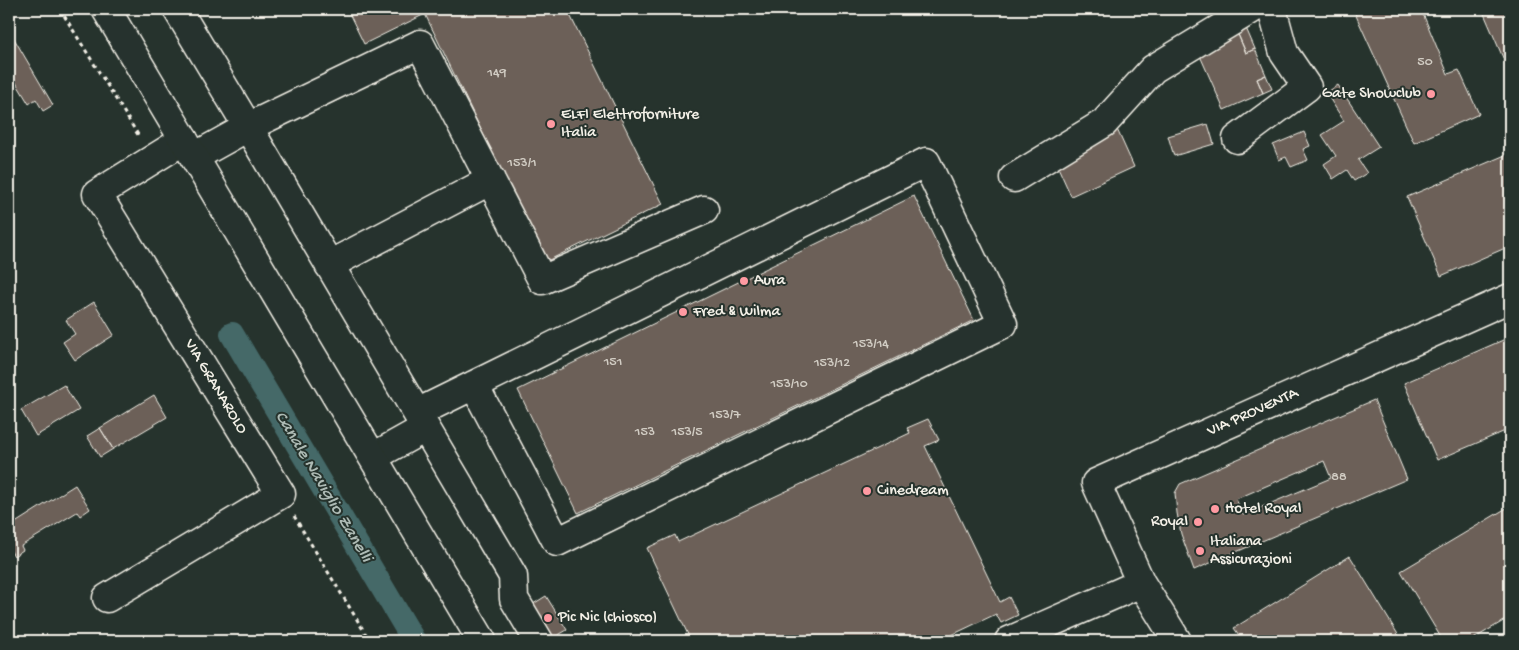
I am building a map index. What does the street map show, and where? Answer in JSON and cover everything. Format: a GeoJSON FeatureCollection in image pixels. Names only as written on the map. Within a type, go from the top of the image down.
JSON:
{"type":"FeatureCollection","features":[{"type":"Feature","properties":{"kind":"street"},"geometry":{"type":"LineString","coordinates":[[106,9],[482,641]]}},
{"type":"Feature","properties":{"kind":"street"},"geometry":{"type":"LineString","coordinates":[[177,9],[513,576],[514,599],[539,641]]}},
{"type":"Feature","properties":{"kind":"street"},"geometry":{"type":"LineString","coordinates":[[1014,178],[1104,123],[1153,69],[1252,9]]}},
{"type":"Feature","properties":{"kind":"street"},"geometry":{"type":"LineString","coordinates":[[1237,139],[1308,88],[1284,53],[1272,9]]}},
{"type":"Feature","properties":{"kind":"street","name":"VIA GRANAROLO"},"geometry":{"type":"LineString","coordinates":[[281,494],[98,194],[153,160],[248,127],[420,44],[491,180]]}},
{"type":"Feature","properties":{"kind":"street"},"geometry":{"type":"LineString","coordinates":[[373,457],[421,420],[474,385],[926,162],[1003,324],[558,542],[474,385]]}},
{"type":"Feature","properties":{"kind":"street"},"geometry":{"type":"LineString","coordinates":[[329,265],[491,180],[542,280],[704,210]]}},
{"type":"Feature","properties":{"kind":"street","name":"VIA PROVENTA"},"geometry":{"type":"LineString","coordinates":[[1177,641],[1141,583],[1096,483],[1510,298]]}},
{"type":"Feature","properties":{"kind":"street"},"geometry":{"type":"LineString","coordinates":[[107,598],[281,494]]}},
{"type":"Feature","properties":{"kind":"street"},"geometry":{"type":"LineString","coordinates":[[1009,641],[1141,583]]}},
{"type":"Feature","properties":{"kind":"path"},"geometry":{"type":"LineString","coordinates":[[60,9],[153,160]]}},
{"type":"Feature","properties":{"kind":"path"},"geometry":{"type":"LineString","coordinates":[[281,494],[370,641]]}},
{"type":"Feature","properties":{"kind":"building","name":"ELFI Elettroforniture Italia"},"geometry":{"type":"Polygon","coordinates":[[[347,9],[567,9],[663,204],[545,262],[425,14],[364,44],[347,9]]]}},
{"type":"Feature","properties":{"kind":"building","name":"Gate Showclub"},"geometry":{"type":"Polygon","coordinates":[[[1353,9],[1421,9],[1448,74],[1459,70],[1479,114],[1414,143],[1353,9]]]}},
{"type":"Feature","properties":{"kind":"building"},"geometry":{"type":"Polygon","coordinates":[[[1482,9],[1510,9],[1510,74],[1482,9]]]}},
{"type":"Feature","properties":{"kind":"building"},"geometry":{"type":"Polygon","coordinates":[[[1246,28],[1255,49],[1246,53],[1237,32],[1246,28]]]}},
{"type":"Feature","properties":{"kind":"building"},"geometry":{"type":"Polygon","coordinates":[[[9,30],[53,105],[43,111],[36,99],[29,104],[9,71],[9,30]]]}},
{"type":"Feature","properties":{"kind":"building"},"geometry":{"type":"Polygon","coordinates":[[[1237,32],[1246,53],[1255,49],[1266,75],[1257,79],[1263,93],[1224,110],[1197,49],[1237,32]]]}},
{"type":"Feature","properties":{"kind":"building"},"geometry":{"type":"Polygon","coordinates":[[[1266,75],[1272,89],[1263,93],[1257,79],[1266,75]]]}},
{"type":"Feature","properties":{"kind":"building"},"geometry":{"type":"Polygon","coordinates":[[[1338,85],[1379,147],[1358,160],[1367,173],[1354,181],[1347,170],[1333,179],[1324,164],[1336,156],[1322,135],[1344,121],[1326,93],[1338,85]]]}},
{"type":"Feature","properties":{"kind":"building"},"geometry":{"type":"Polygon","coordinates":[[[1208,124],[1214,144],[1174,156],[1168,136],[1208,124]]]}},
{"type":"Feature","properties":{"kind":"building"},"geometry":{"type":"Polygon","coordinates":[[[1116,127],[1134,167],[1071,196],[1053,156],[1116,127]]]}},
{"type":"Feature","properties":{"kind":"building"},"geometry":{"type":"Polygon","coordinates":[[[1304,132],[1310,146],[1303,149],[1308,160],[1291,167],[1286,157],[1279,160],[1273,145],[1304,132]]]}},
{"type":"Feature","properties":{"kind":"building"},"geometry":{"type":"Polygon","coordinates":[[[1510,153],[1510,246],[1441,276],[1407,197],[1510,153]]]}},
{"type":"Feature","properties":{"kind":"building"},"geometry":{"type":"Polygon","coordinates":[[[914,196],[974,320],[578,513],[518,390],[914,196]]]}},
{"type":"Feature","properties":{"kind":"building"},"geometry":{"type":"Polygon","coordinates":[[[94,302],[114,335],[75,360],[63,342],[75,334],[66,320],[94,302]]]}},
{"type":"Feature","properties":{"kind":"building"},"geometry":{"type":"Polygon","coordinates":[[[1510,337],[1510,429],[1437,460],[1404,383],[1510,337]]]}},
{"type":"Feature","properties":{"kind":"building"},"geometry":{"type":"Polygon","coordinates":[[[64,385],[79,410],[36,436],[21,410],[64,385]]]}},
{"type":"Feature","properties":{"kind":"building"},"geometry":{"type":"Polygon","coordinates":[[[154,395],[167,417],[113,449],[100,428],[154,395]]]}},
{"type":"Feature","properties":{"kind":"building"},"geometry":{"type":"Polygon","coordinates":[[[1374,400],[1407,479],[1194,570],[1181,534],[1177,513],[1175,493],[1180,484],[1374,400]],[[1324,461],[1236,499],[1243,515],[1331,478],[1324,461]]]}},
{"type":"Feature","properties":{"kind":"building","name":"Cinedream"},"geometry":{"type":"Polygon","coordinates":[[[928,419],[939,440],[925,446],[1000,602],[1009,597],[1018,615],[1001,623],[996,614],[939,641],[691,641],[647,548],[675,535],[678,542],[910,433],[907,428],[928,419]]]}},
{"type":"Feature","properties":{"kind":"building"},"geometry":{"type":"Polygon","coordinates":[[[100,428],[113,449],[100,457],[87,436],[100,428]]]}},
{"type":"Feature","properties":{"kind":"building"},"geometry":{"type":"Polygon","coordinates":[[[75,485],[90,509],[80,516],[77,512],[21,546],[23,550],[14,556],[9,548],[9,527],[75,485]]]}},
{"type":"Feature","properties":{"kind":"building"},"geometry":{"type":"Polygon","coordinates":[[[1510,506],[1510,617],[1470,641],[1443,641],[1401,571],[1510,506]]]}},
{"type":"Feature","properties":{"kind":"building"},"geometry":{"type":"Polygon","coordinates":[[[1350,556],[1402,641],[1243,641],[1234,628],[1350,556]]]}},
{"type":"Feature","properties":{"kind":"building"},"geometry":{"type":"Polygon","coordinates":[[[546,596],[567,630],[550,640],[530,606],[546,596]]]}},
{"type":"Feature","properties":{"kind":"waterway","name":"Canale Naviglio Zanelli"},"geometry":{"type":"LineString","coordinates":[[232,334],[414,641]]}},
{"type":"Feature","properties":{"kind":"place","name":"Gate Showclub"},"geometry":{"type":"Point","coordinates":[1431,94]}},
{"type":"Feature","properties":{"kind":"place","name":"ELFI Elettroforniture Italia"},"geometry":{"type":"Point","coordinates":[551,124]}},
{"type":"Feature","properties":{"kind":"place","name":"Aura"},"geometry":{"type":"Point","coordinates":[744,281]}},
{"type":"Feature","properties":{"kind":"place","name":"Fred & Wilma"},"geometry":{"type":"Point","coordinates":[683,312]}},
{"type":"Feature","properties":{"kind":"place","name":"Cinedream"},"geometry":{"type":"Point","coordinates":[867,491]}},
{"type":"Feature","properties":{"kind":"place","name":"Hotel Royal"},"geometry":{"type":"Point","coordinates":[1215,509]}},
{"type":"Feature","properties":{"kind":"place","name":"Royal"},"geometry":{"type":"Point","coordinates":[1198,522]}},
{"type":"Feature","properties":{"kind":"place","name":"Italiana Assicurazioni"},"geometry":{"type":"Point","coordinates":[1200,551]}},
{"type":"Feature","properties":{"kind":"place","name":"Pic Nic (chiosco)"},"geometry":{"type":"Point","coordinates":[548,618]}}]}
